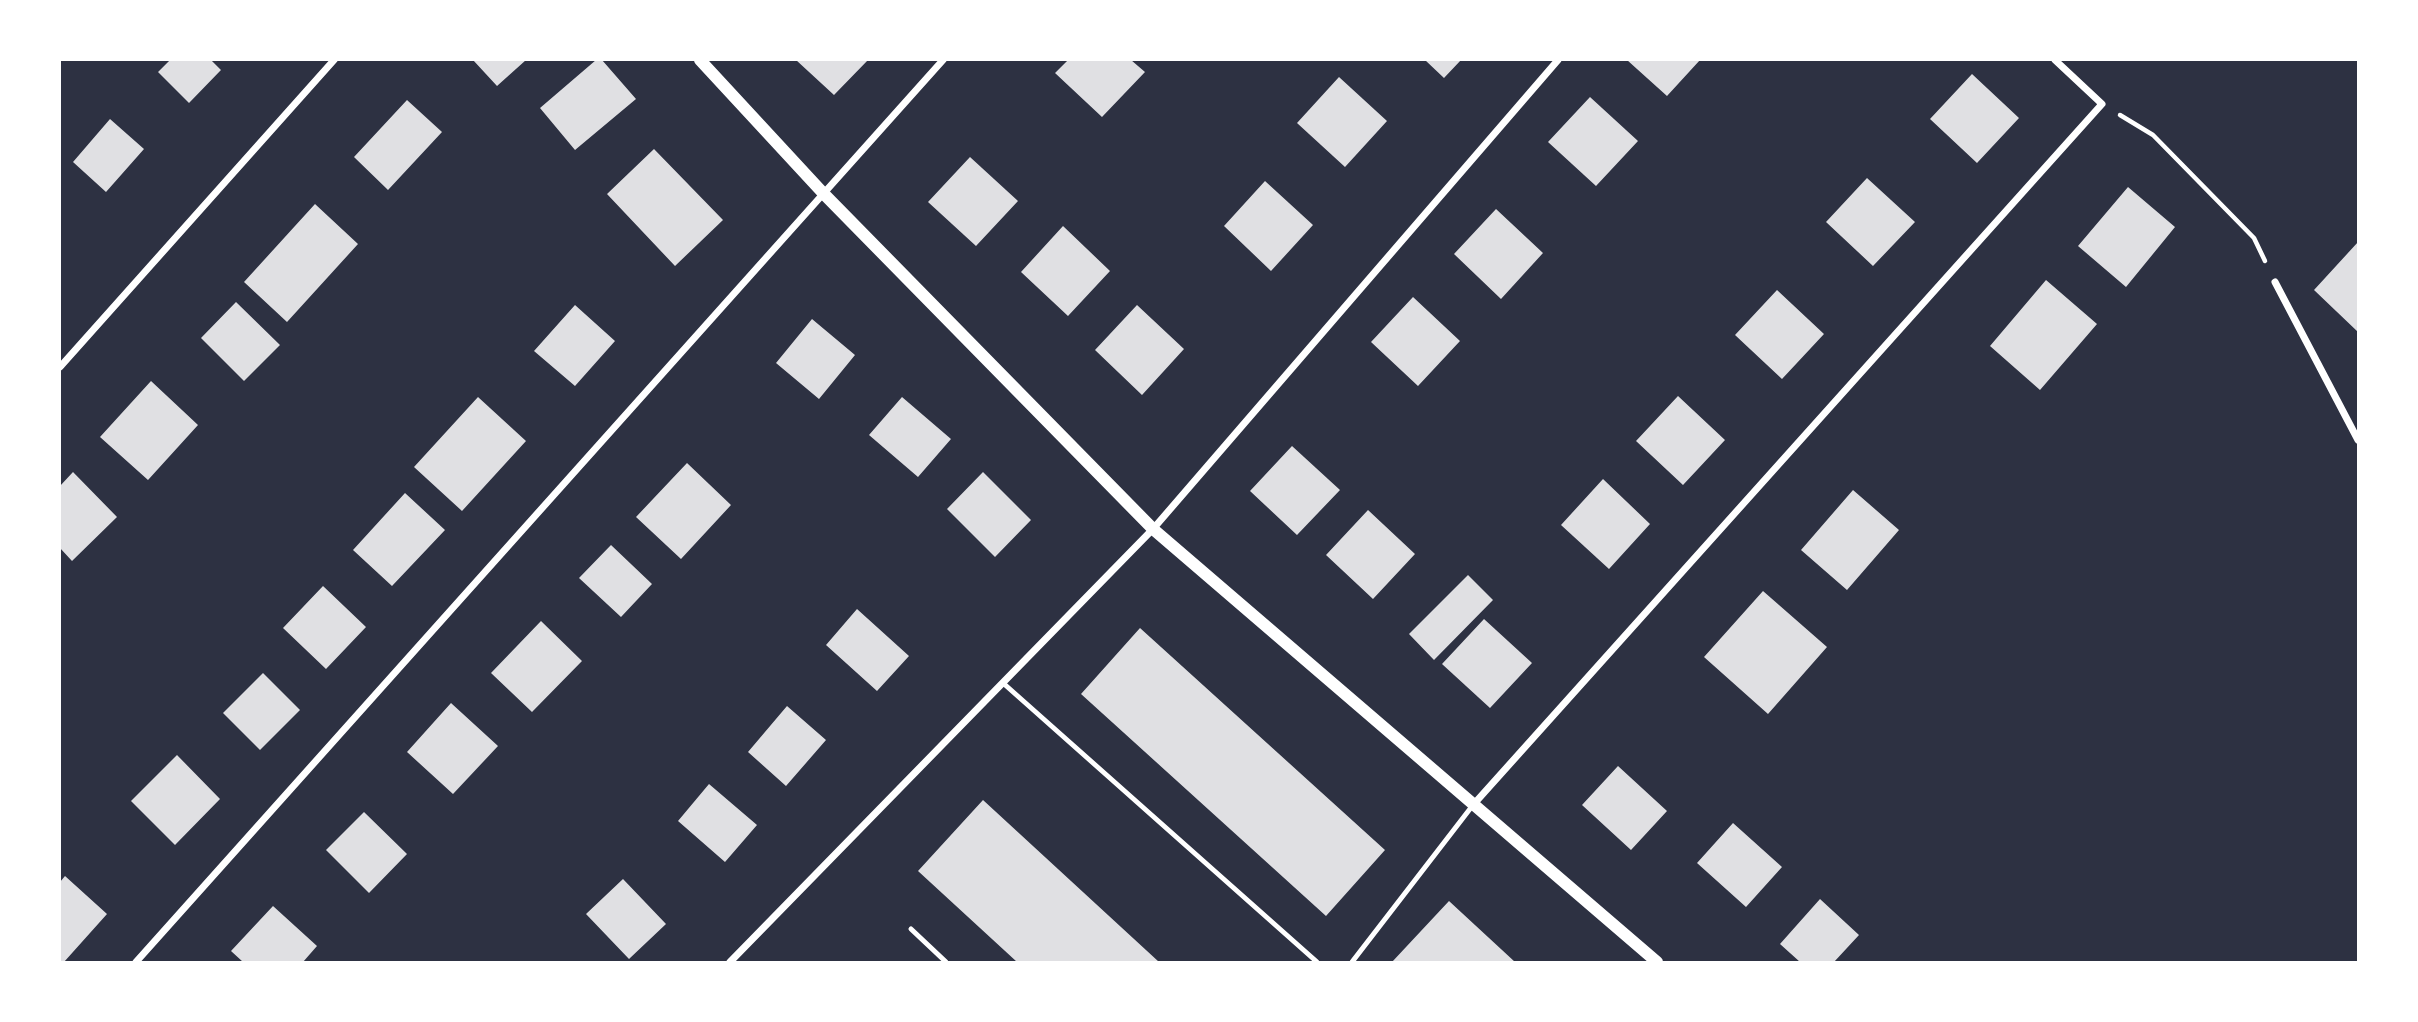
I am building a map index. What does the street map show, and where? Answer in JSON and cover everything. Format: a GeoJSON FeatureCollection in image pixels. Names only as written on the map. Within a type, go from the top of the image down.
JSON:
{"type":"FeatureCollection","features":[{"type":"Feature","properties":{"kind":"street"},"geometry":{"type":"LineString","coordinates":[[60,368],[334,60]]}},
{"type":"Feature","properties":{"kind":"street"},"geometry":{"type":"LineString","coordinates":[[700,60],[823,192],[1153,529],[1657,962]]}},
{"type":"Feature","properties":{"kind":"street"},"geometry":{"type":"LineString","coordinates":[[136,962],[943,60]]}},
{"type":"Feature","properties":{"kind":"street"},"geometry":{"type":"LineString","coordinates":[[730,962],[1153,529],[1558,60]]}},
{"type":"Feature","properties":{"kind":"street"},"geometry":{"type":"LineString","coordinates":[[1473,805],[2102,104],[2055,60]]}},
{"type":"Feature","properties":{"kind":"street"},"geometry":{"type":"LineString","coordinates":[[2275,282],[2358,440]]}},
{"type":"Feature","properties":{"kind":"lane"},"geometry":{"type":"LineString","coordinates":[[1003,683],[1317,962]]}},
{"type":"Feature","properties":{"kind":"lane"},"geometry":{"type":"LineString","coordinates":[[1353,962],[1473,805]]}},
{"type":"Feature","properties":{"kind":"lane"},"geometry":{"type":"LineString","coordinates":[[911,929],[946,962]]}},
{"type":"Feature","properties":{"kind":"path"},"geometry":{"type":"LineString","coordinates":[[2102,104],[2153,135],[2254,238],[2275,282]]}},
{"type":"Feature","properties":{"kind":"building"},"geometry":{"type":"Polygon","coordinates":[[[170,60],[211,60],[221,70],[189,103],[158,72],[170,60]]]}},
{"type":"Feature","properties":{"kind":"building"},"geometry":{"type":"Polygon","coordinates":[[[473,60],[526,60],[497,86],[473,60]]]}},
{"type":"Feature","properties":{"kind":"building"},"geometry":{"type":"Polygon","coordinates":[[[596,60],[602,60],[636,99],[575,150],[540,108],[596,60]]]}},
{"type":"Feature","properties":{"kind":"building"},"geometry":{"type":"Polygon","coordinates":[[[796,60],[868,60],[834,95],[796,60]]]}},
{"type":"Feature","properties":{"kind":"building"},"geometry":{"type":"Polygon","coordinates":[[[1068,60],[1131,60],[1145,72],[1102,117],[1055,73],[1068,60]]]}},
{"type":"Feature","properties":{"kind":"building"},"geometry":{"type":"Polygon","coordinates":[[[1425,60],[1461,60],[1444,78],[1425,60]]]}},
{"type":"Feature","properties":{"kind":"building"},"geometry":{"type":"Polygon","coordinates":[[[1627,60],[1700,60],[1667,96],[1627,60]]]}},
{"type":"Feature","properties":{"kind":"building"},"geometry":{"type":"Polygon","coordinates":[[[1972,74],[2019,118],[1977,163],[1930,119],[1972,74]]]}},
{"type":"Feature","properties":{"kind":"building"},"geometry":{"type":"Polygon","coordinates":[[[1339,77],[1387,121],[1345,167],[1297,123],[1339,77]]]}},
{"type":"Feature","properties":{"kind":"building"},"geometry":{"type":"Polygon","coordinates":[[[1590,97],[1638,141],[1596,186],[1548,142],[1590,97]]]}},
{"type":"Feature","properties":{"kind":"building"},"geometry":{"type":"Polygon","coordinates":[[[407,100],[442,132],[388,190],[354,157],[407,100]]]}},
{"type":"Feature","properties":{"kind":"building"},"geometry":{"type":"Polygon","coordinates":[[[110,119],[144,149],[106,192],[73,162],[110,119]]]}},
{"type":"Feature","properties":{"kind":"building"},"geometry":{"type":"Polygon","coordinates":[[[654,149],[723,220],[675,266],[607,194],[654,149]]]}},
{"type":"Feature","properties":{"kind":"building"},"geometry":{"type":"Polygon","coordinates":[[[970,157],[1018,201],[976,246],[928,202],[970,157]]]}},
{"type":"Feature","properties":{"kind":"building"},"geometry":{"type":"Polygon","coordinates":[[[1867,178],[1915,222],[1873,266],[1826,222],[1867,178]]]}},
{"type":"Feature","properties":{"kind":"building"},"geometry":{"type":"Polygon","coordinates":[[[1265,181],[1313,225],[1271,271],[1224,226],[1265,181]]]}},
{"type":"Feature","properties":{"kind":"building"},"geometry":{"type":"Polygon","coordinates":[[[2128,187],[2175,227],[2126,287],[2078,246],[2128,187]]]}},
{"type":"Feature","properties":{"kind":"building"},"geometry":{"type":"Polygon","coordinates":[[[315,204],[358,244],[287,322],[244,282],[315,204]]]}},
{"type":"Feature","properties":{"kind":"building"},"geometry":{"type":"Polygon","coordinates":[[[1496,209],[1543,253],[1501,299],[1454,254],[1496,209]]]}},
{"type":"Feature","properties":{"kind":"building"},"geometry":{"type":"Polygon","coordinates":[[[1063,226],[1110,271],[1068,316],[1021,272],[1063,226]]]}},
{"type":"Feature","properties":{"kind":"building"},"geometry":{"type":"Polygon","coordinates":[[[2358,242],[2358,332],[2314,290],[2358,242]]]}},
{"type":"Feature","properties":{"kind":"building"},"geometry":{"type":"Polygon","coordinates":[[[2046,280],[2097,324],[2040,390],[1990,346],[2046,280]]]}},
{"type":"Feature","properties":{"kind":"building"},"geometry":{"type":"Polygon","coordinates":[[[1777,290],[1824,334],[1782,379],[1735,335],[1777,290]]]}},
{"type":"Feature","properties":{"kind":"building"},"geometry":{"type":"Polygon","coordinates":[[[1413,297],[1460,341],[1418,386],[1371,342],[1413,297]]]}},
{"type":"Feature","properties":{"kind":"building"},"geometry":{"type":"Polygon","coordinates":[[[236,302],[280,345],[244,381],[201,338],[236,302]]]}},
{"type":"Feature","properties":{"kind":"building"},"geometry":{"type":"Polygon","coordinates":[[[575,305],[615,341],[575,386],[534,351],[575,305]]]}},
{"type":"Feature","properties":{"kind":"building"},"geometry":{"type":"Polygon","coordinates":[[[1137,305],[1184,349],[1142,395],[1095,350],[1137,305]]]}},
{"type":"Feature","properties":{"kind":"building"},"geometry":{"type":"Polygon","coordinates":[[[812,319],[855,355],[819,399],[776,363],[812,319]]]}},
{"type":"Feature","properties":{"kind":"building"},"geometry":{"type":"Polygon","coordinates":[[[151,381],[198,425],[148,480],[100,437],[151,381]]]}},
{"type":"Feature","properties":{"kind":"building"},"geometry":{"type":"Polygon","coordinates":[[[1678,396],[1725,440],[1683,485],[1636,441],[1678,396]]]}},
{"type":"Feature","properties":{"kind":"building"},"geometry":{"type":"Polygon","coordinates":[[[478,397],[526,441],[462,511],[414,467],[478,397]]]}},
{"type":"Feature","properties":{"kind":"building"},"geometry":{"type":"Polygon","coordinates":[[[902,397],[951,439],[918,477],[869,435],[902,397]]]}},
{"type":"Feature","properties":{"kind":"building"},"geometry":{"type":"Polygon","coordinates":[[[1292,446],[1340,490],[1297,535],[1250,491],[1292,446]]]}},
{"type":"Feature","properties":{"kind":"building"},"geometry":{"type":"Polygon","coordinates":[[[687,463],[731,505],[681,559],[636,517],[687,463]]]}},
{"type":"Feature","properties":{"kind":"building"},"geometry":{"type":"Polygon","coordinates":[[[73,472],[117,517],[72,561],[60,548],[60,486],[73,472]]]}},
{"type":"Feature","properties":{"kind":"building"},"geometry":{"type":"Polygon","coordinates":[[[983,472],[1031,520],[995,557],[947,509],[983,472]]]}},
{"type":"Feature","properties":{"kind":"building"},"geometry":{"type":"Polygon","coordinates":[[[1603,479],[1650,524],[1609,569],[1561,525],[1603,479]]]}},
{"type":"Feature","properties":{"kind":"building"},"geometry":{"type":"Polygon","coordinates":[[[1853,490],[1899,530],[1847,590],[1801,550],[1853,490]]]}},
{"type":"Feature","properties":{"kind":"building"},"geometry":{"type":"Polygon","coordinates":[[[405,493],[445,530],[392,586],[353,550],[405,493]]]}},
{"type":"Feature","properties":{"kind":"building"},"geometry":{"type":"Polygon","coordinates":[[[1368,510],[1415,554],[1373,599],[1326,555],[1368,510]]]}},
{"type":"Feature","properties":{"kind":"building"},"geometry":{"type":"Polygon","coordinates":[[[611,545],[652,584],[621,617],[579,578],[611,545]]]}},
{"type":"Feature","properties":{"kind":"building"},"geometry":{"type":"Polygon","coordinates":[[[1468,575],[1493,600],[1434,660],[1409,634],[1468,575]]]}},
{"type":"Feature","properties":{"kind":"building"},"geometry":{"type":"Polygon","coordinates":[[[323,586],[366,627],[326,669],[283,628],[323,586]]]}},
{"type":"Feature","properties":{"kind":"building"},"geometry":{"type":"Polygon","coordinates":[[[1763,591],[1827,647],[1768,714],[1704,657],[1763,591]]]}},
{"type":"Feature","properties":{"kind":"building"},"geometry":{"type":"Polygon","coordinates":[[[857,609],[909,656],[877,691],[826,645],[857,609]]]}},
{"type":"Feature","properties":{"kind":"building"},"geometry":{"type":"Polygon","coordinates":[[[1484,619],[1532,663],[1490,708],[1442,664],[1484,619]]]}},
{"type":"Feature","properties":{"kind":"building"},"geometry":{"type":"Polygon","coordinates":[[[541,621],[582,661],[532,712],[491,673],[541,621]]]}},
{"type":"Feature","properties":{"kind":"building"},"geometry":{"type":"Polygon","coordinates":[[[1140,628],[1385,850],[1326,916],[1081,694],[1140,628]]]}},
{"type":"Feature","properties":{"kind":"building"},"geometry":{"type":"Polygon","coordinates":[[[263,673],[300,710],[260,750],[223,713],[263,673]]]}},
{"type":"Feature","properties":{"kind":"building"},"geometry":{"type":"Polygon","coordinates":[[[451,703],[498,746],[453,794],[407,752],[451,703]]]}},
{"type":"Feature","properties":{"kind":"building"},"geometry":{"type":"Polygon","coordinates":[[[787,706],[826,740],[786,786],[748,752],[787,706]]]}},
{"type":"Feature","properties":{"kind":"building"},"geometry":{"type":"Polygon","coordinates":[[[177,755],[220,799],[175,845],[131,801],[177,755]]]}},
{"type":"Feature","properties":{"kind":"building"},"geometry":{"type":"Polygon","coordinates":[[[1618,766],[1667,811],[1631,850],[1582,805],[1618,766]]]}},
{"type":"Feature","properties":{"kind":"building"},"geometry":{"type":"Polygon","coordinates":[[[709,784],[757,825],[725,862],[678,821],[709,784]]]}},
{"type":"Feature","properties":{"kind":"building"},"geometry":{"type":"Polygon","coordinates":[[[983,800],[1159,962],[1017,962],[918,871],[983,800]]]}},
{"type":"Feature","properties":{"kind":"building"},"geometry":{"type":"Polygon","coordinates":[[[364,812],[407,854],[369,893],[326,850],[364,812]]]}},
{"type":"Feature","properties":{"kind":"building"},"geometry":{"type":"Polygon","coordinates":[[[1733,823],[1782,867],[1746,907],[1697,863],[1733,823]]]}},
{"type":"Feature","properties":{"kind":"building"},"geometry":{"type":"Polygon","coordinates":[[[65,876],[107,914],[64,962],[60,962],[60,882],[65,876]]]}},
{"type":"Feature","properties":{"kind":"building"},"geometry":{"type":"Polygon","coordinates":[[[623,879],[666,924],[629,959],[586,914],[623,879]]]}},
{"type":"Feature","properties":{"kind":"building"},"geometry":{"type":"Polygon","coordinates":[[[1820,899],[1859,935],[1834,962],[1800,962],[1780,944],[1820,899]]]}},
{"type":"Feature","properties":{"kind":"building"},"geometry":{"type":"Polygon","coordinates":[[[1449,901],[1515,962],[1392,962],[1449,901]]]}},
{"type":"Feature","properties":{"kind":"building"},"geometry":{"type":"Polygon","coordinates":[[[273,906],[317,946],[303,962],[243,962],[231,951],[273,906]]]}}]}
